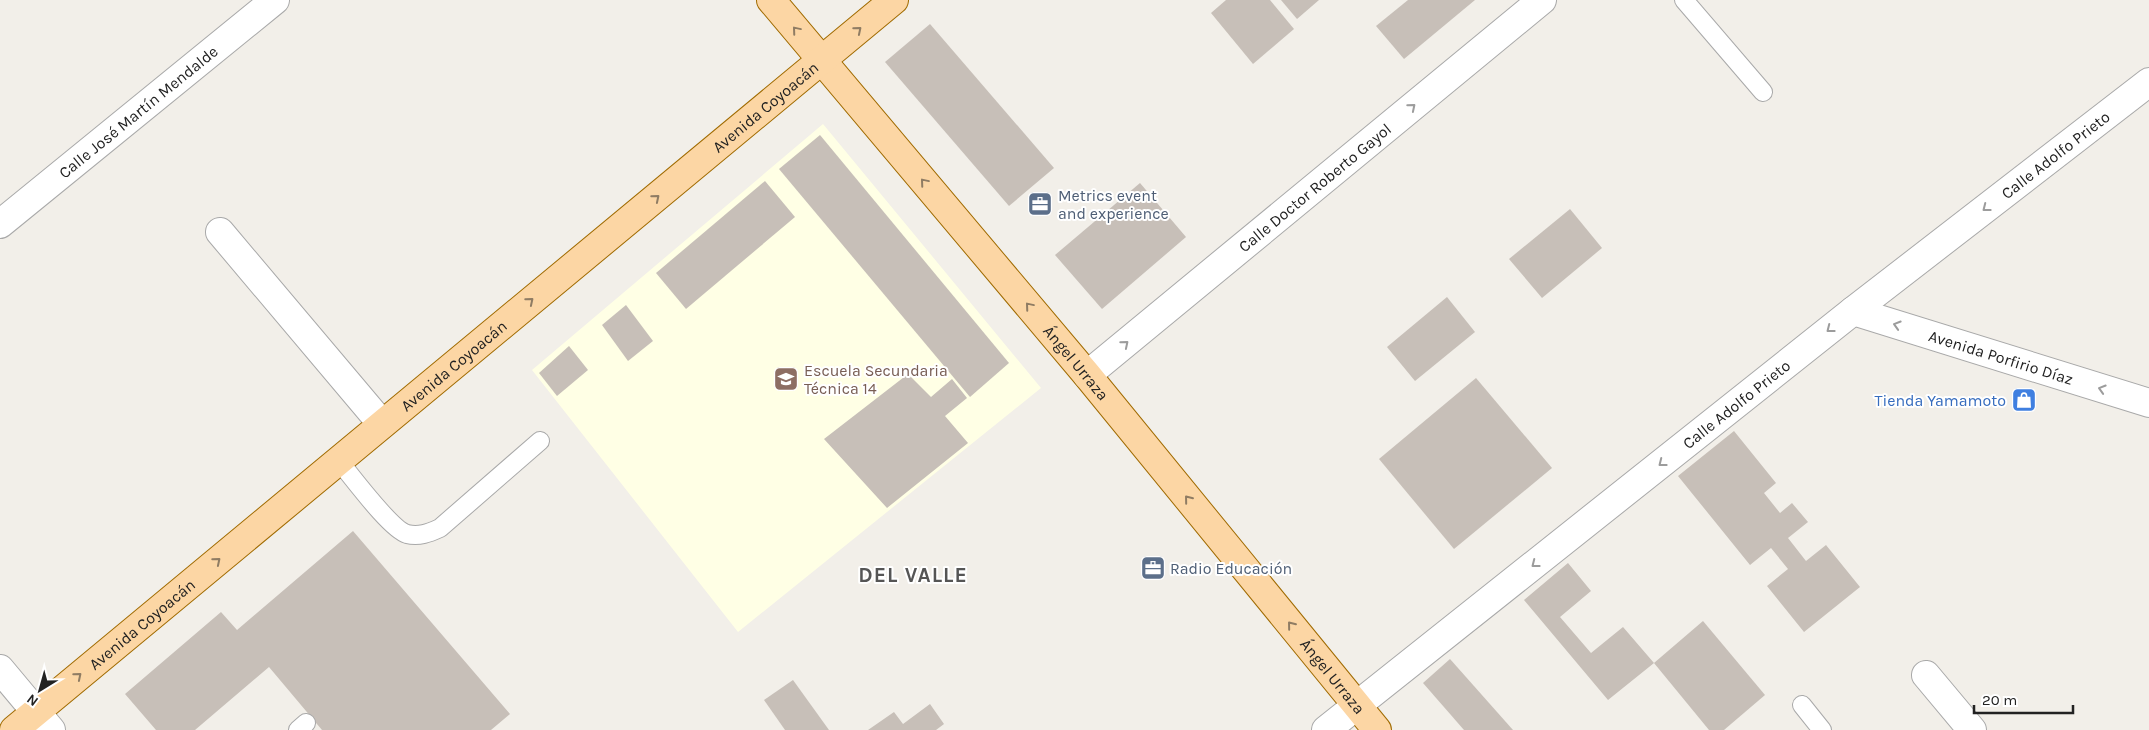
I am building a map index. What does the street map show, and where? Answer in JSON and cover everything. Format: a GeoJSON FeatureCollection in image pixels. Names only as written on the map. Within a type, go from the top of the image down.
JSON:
{"type":"FeatureCollection","features":[{"type":"Feature","properties":{"kind":"main road","name":"Ángel Urraza"},"geometry":{"type":"LineString","coordinates":[[771,0],[1087,375],[1377,730]]}},
{"type":"Feature","properties":{"kind":"main road","name":"Avenida Coyoacán"},"geometry":{"type":"LineString","coordinates":[[14,730],[44,721],[338,460],[894,0]]}},
{"type":"Feature","properties":{"kind":"street","name":"Calle José Martín Mendalde"},"geometry":{"type":"LineString","coordinates":[[0,224],[275,0]]}},
{"type":"Feature","properties":{"kind":"street","name":"Calle Doctor Roberto Gayol"},"geometry":{"type":"LineString","coordinates":[[1087,375],[1542,0]]}},
{"type":"Feature","properties":{"kind":"street","name":"Calle Adolfo Prieto"},"geometry":{"type":"LineString","coordinates":[[1326,730],[1853,311],[2149,82]]}},
{"type":"Feature","properties":{"kind":"street"},"geometry":{"type":"LineString","coordinates":[[220,232],[382,424]]}},
{"type":"Feature","properties":{"kind":"street","name":"Avenida Porfirio Díaz"},"geometry":{"type":"LineString","coordinates":[[1853,311],[2149,403]]}},
{"type":"Feature","properties":{"kind":"street"},"geometry":{"type":"LineString","coordinates":[[0,669],[44,721]]}},
{"type":"Feature","properties":{"kind":"street"},"geometry":{"type":"LineString","coordinates":[[1926,675],[1972,730]]}},
{"type":"Feature","properties":{"kind":"lane"},"geometry":{"type":"LineString","coordinates":[[1684,0],[1763,92]]}},
{"type":"Feature","properties":{"kind":"lane"},"geometry":{"type":"LineString","coordinates":[[338,460],[391,523],[406,534],[424,535],[440,528],[540,441]]}},
{"type":"Feature","properties":{"kind":"lane"},"geometry":{"type":"LineString","coordinates":[[1802,704],[1822,730]]}},
{"type":"Feature","properties":{"kind":"shaded area","name":"Escuela Secundaria Técnica 14"},"geometry":{"type":"Polygon","coordinates":[[[823,124],[1041,388],[738,632],[532,370],[823,124]]]}},
{"type":"Feature","properties":{"kind":"building"},"geometry":{"type":"Polygon","coordinates":[[[1226,0],[1270,0],[1294,29],[1253,64],[1211,13],[1226,0]]]}},
{"type":"Feature","properties":{"kind":"building"},"geometry":{"type":"Polygon","coordinates":[[[1281,0],[1319,0],[1297,19],[1281,0]]]}},
{"type":"Feature","properties":{"kind":"building"},"geometry":{"type":"Polygon","coordinates":[[[1408,0],[1475,0],[1404,59],[1376,26],[1408,0]]]}},
{"type":"Feature","properties":{"kind":"building"},"geometry":{"type":"Polygon","coordinates":[[[930,24],[1054,168],[1009,206],[885,62],[930,24]]]}},
{"type":"Feature","properties":{"kind":"building"},"geometry":{"type":"Polygon","coordinates":[[[820,135],[1009,363],[970,397],[779,169],[820,135]]]}},
{"type":"Feature","properties":{"kind":"building"},"geometry":{"type":"Polygon","coordinates":[[[765,181],[795,217],[686,309],[656,273],[765,181]]]}},
{"type":"Feature","properties":{"kind":"building"},"geometry":{"type":"Polygon","coordinates":[[[1140,183],[1186,237],[1102,309],[1055,255],[1140,183]]]}},
{"type":"Feature","properties":{"kind":"building"},"geometry":{"type":"Polygon","coordinates":[[[1570,209],[1602,248],[1542,298],[1509,259],[1570,209]]]}},
{"type":"Feature","properties":{"kind":"building"},"geometry":{"type":"Polygon","coordinates":[[[1447,297],[1475,332],[1415,381],[1387,347],[1447,297]]]}},
{"type":"Feature","properties":{"kind":"building"},"geometry":{"type":"Polygon","coordinates":[[[626,305],[653,341],[628,361],[602,325],[626,305]]]}},
{"type":"Feature","properties":{"kind":"building"},"geometry":{"type":"Polygon","coordinates":[[[569,346],[588,370],[557,396],[539,373],[569,346]]]}},
{"type":"Feature","properties":{"kind":"building"},"geometry":{"type":"Polygon","coordinates":[[[908,374],[931,397],[952,379],[967,398],[945,416],[968,443],[887,508],[824,439],[908,374]]]}},
{"type":"Feature","properties":{"kind":"building"},"geometry":{"type":"Polygon","coordinates":[[[1476,378],[1552,468],[1454,549],[1379,459],[1476,378]]]}},
{"type":"Feature","properties":{"kind":"building"},"geometry":{"type":"Polygon","coordinates":[[[1734,431],[1776,483],[1764,493],[1780,513],[1792,503],[1808,522],[1788,538],[1806,561],[1826,545],[1860,587],[1804,632],[1767,586],[1788,569],[1771,548],[1750,565],[1678,476],[1734,431]]]}},
{"type":"Feature","properties":{"kind":"building"},"geometry":{"type":"Polygon","coordinates":[[[353,531],[510,714],[491,730],[322,730],[269,667],[195,730],[156,730],[125,694],[221,612],[237,630],[353,531]]]}},
{"type":"Feature","properties":{"kind":"building"},"geometry":{"type":"Polygon","coordinates":[[[1568,563],[1591,591],[1560,617],[1591,653],[1623,627],[1654,663],[1608,700],[1524,600],[1568,563]]]}},
{"type":"Feature","properties":{"kind":"building"},"geometry":{"type":"Polygon","coordinates":[[[1703,621],[1765,695],[1724,730],[1709,730],[1654,663],[1703,621]]]}},
{"type":"Feature","properties":{"kind":"building"},"geometry":{"type":"Polygon","coordinates":[[[1450,659],[1513,730],[1464,730],[1423,683],[1450,659]]]}},
{"type":"Feature","properties":{"kind":"building"},"geometry":{"type":"Polygon","coordinates":[[[793,680],[829,730],[785,730],[764,700],[793,680]]]}},
{"type":"Feature","properties":{"kind":"building"},"geometry":{"type":"Polygon","coordinates":[[[930,704],[944,724],[936,730],[868,730],[894,712],[903,724],[930,704]]]}},
{"type":"Feature","properties":{"kind":"place","name":"Metrics event and experience"},"geometry":{"type":"Point","coordinates":[1040,204]}},
{"type":"Feature","properties":{"kind":"place","name":"Escuela Secundaria Técnica 14"},"geometry":{"type":"Point","coordinates":[786,379]}},
{"type":"Feature","properties":{"kind":"place","name":"Tienda Yamamoto"},"geometry":{"type":"Point","coordinates":[2024,400]}},
{"type":"Feature","properties":{"kind":"place","name":"Radio Educación"},"geometry":{"type":"Point","coordinates":[1153,568]}},
{"type":"Feature","properties":{"kind":"district","name":"DEL VALLE"},"geometry":{"type":"Point","coordinates":[913,575]}}]}
